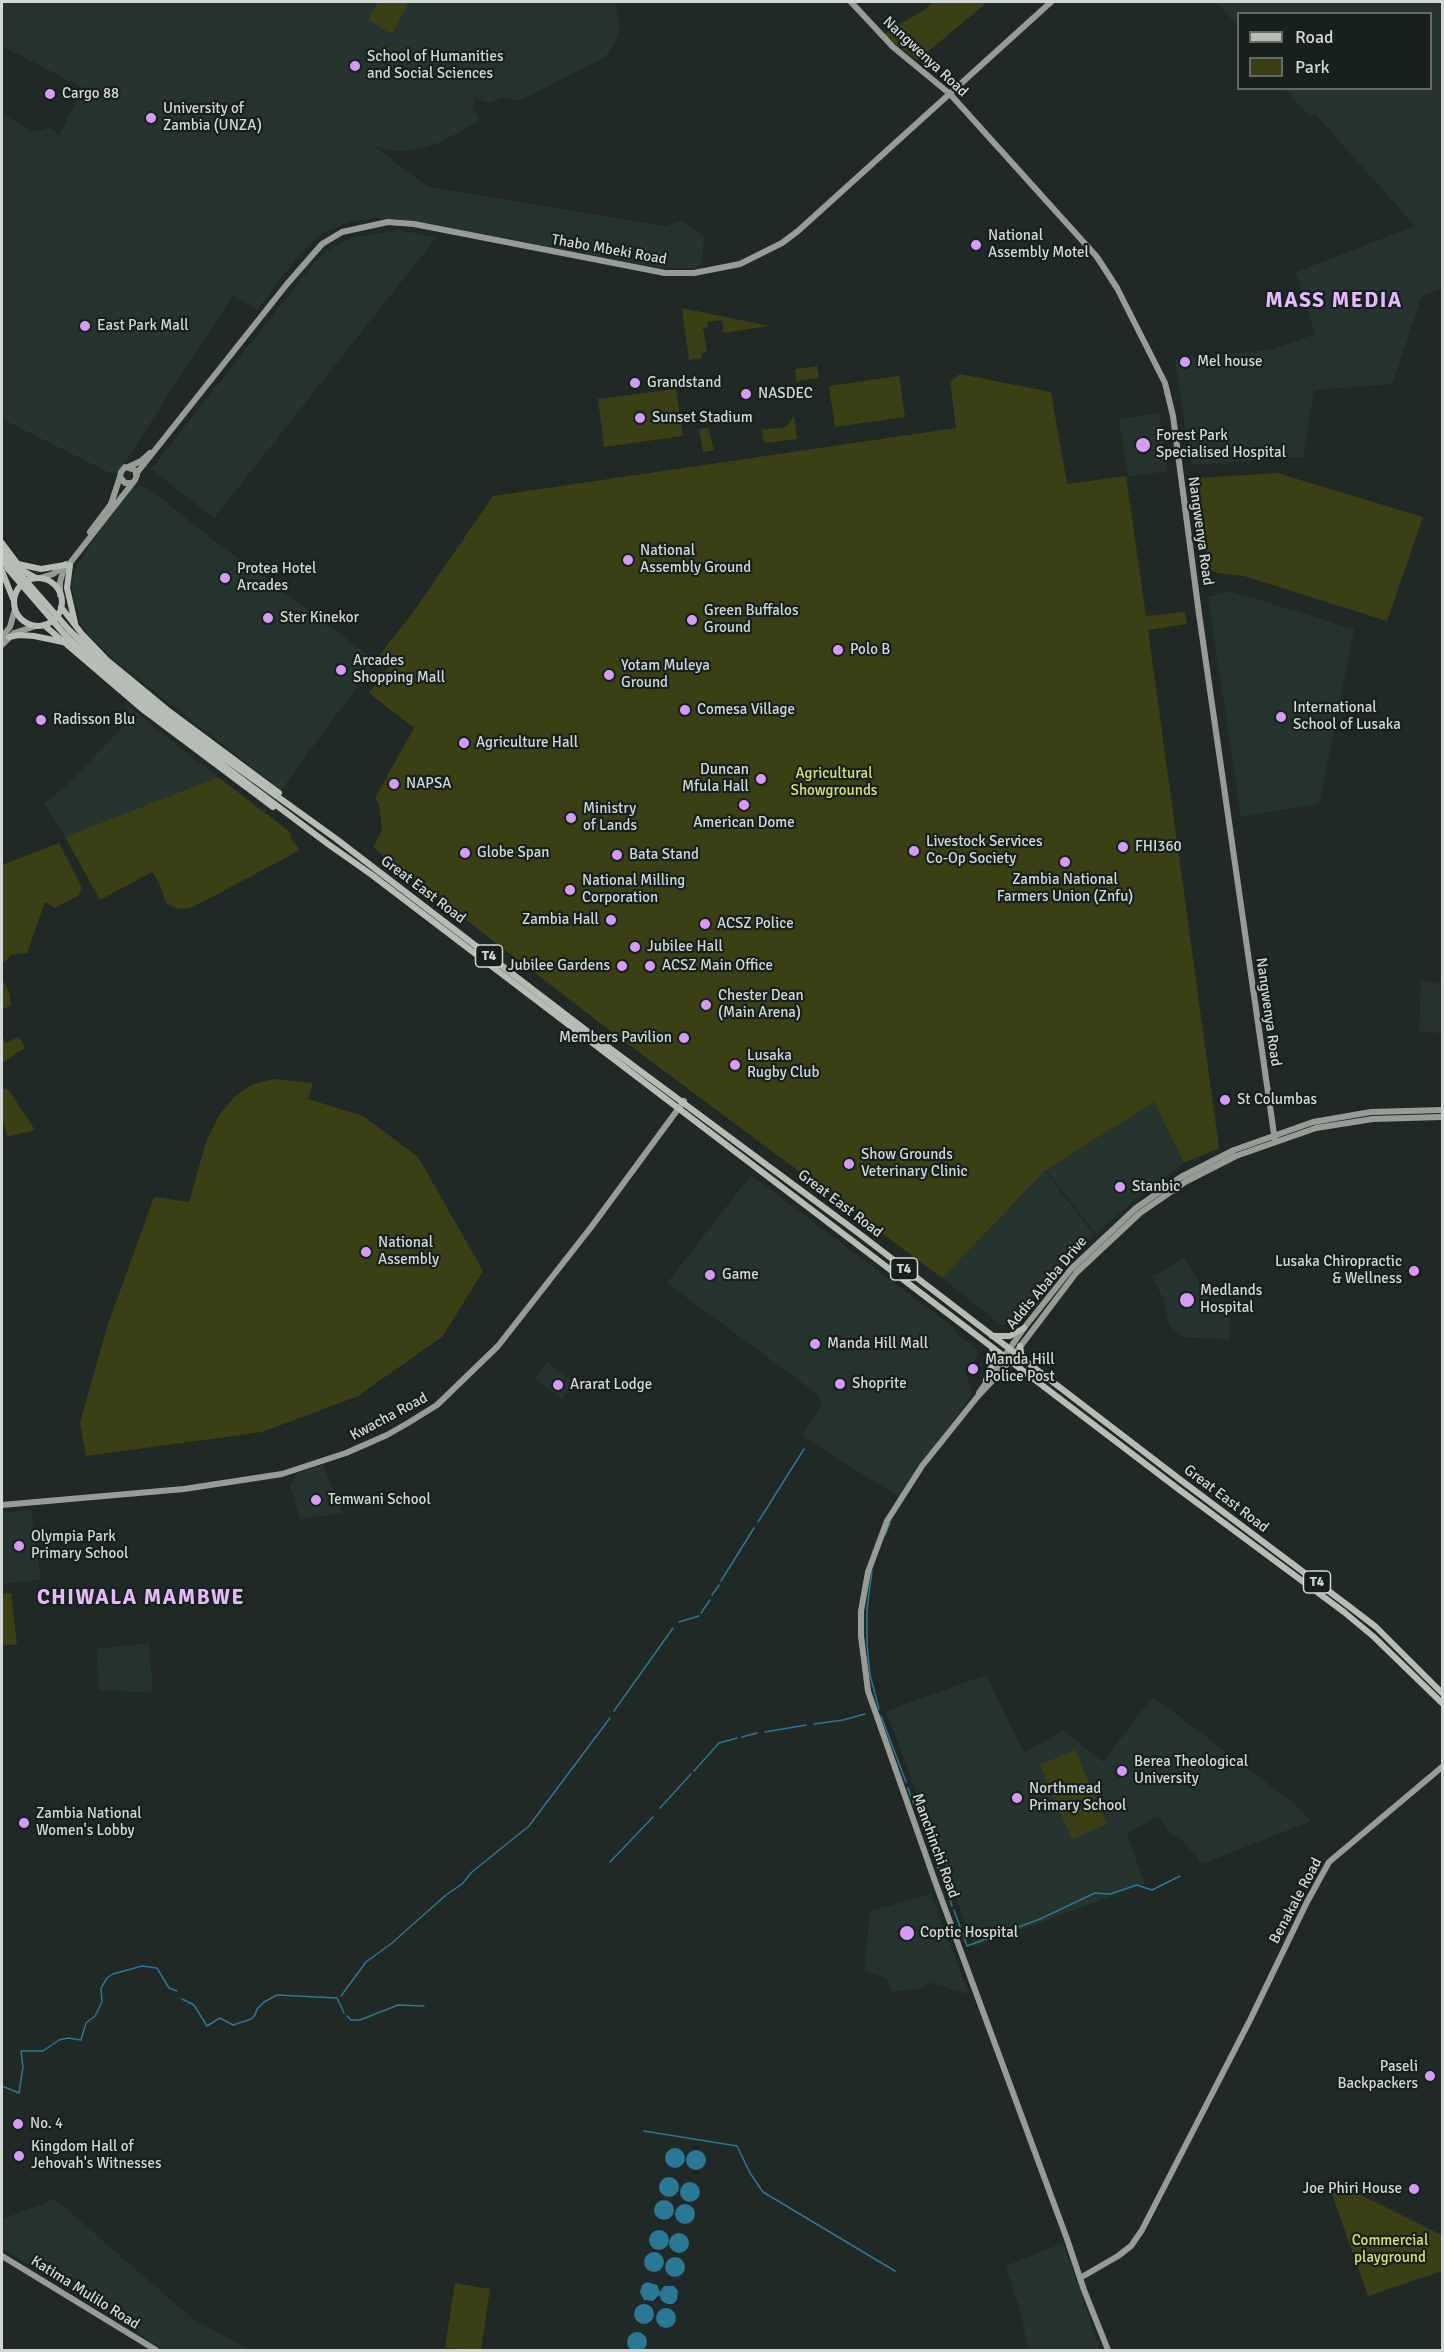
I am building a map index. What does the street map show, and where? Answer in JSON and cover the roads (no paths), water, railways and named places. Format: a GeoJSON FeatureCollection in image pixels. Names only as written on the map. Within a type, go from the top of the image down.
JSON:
{"type":"FeatureCollection","features":[{"type":"Feature","properties":{"kind":"main road","name":"Nangwenya Road"},"geometry":{"type":"LineString","coordinates":[[851,2],[893,47],[950,94],[1097,257],[1118,288],[1165,383],[1173,416],[1199,614],[1275,1138]]}},
{"type":"Feature","properties":{"kind":"main road","name":"Thabo Mbeki Road"},"geometry":{"type":"LineString","coordinates":[[39,578],[53,574],[67,565],[135,480],[136,474],[294,276],[322,244],[342,232],[362,226],[396,222],[664,273],[694,273],[728,267],[762,254],[798,231],[1051,2]]}},
{"type":"Feature","properties":{"kind":"main road","name":"Thabo Mbeki Road"},"geometry":{"type":"LineString","coordinates":[[60,595],[61,577],[67,565],[111,504],[122,469],[141,461],[166,439]]}},
{"type":"Feature","properties":{"kind":"main road"},"geometry":{"type":"LineString","coordinates":[[128,467],[135,470],[136,474]]}},
{"type":"Feature","properties":{"kind":"main road"},"geometry":{"type":"LineString","coordinates":[[120,477],[123,482],[131,483]]}},
{"type":"Feature","properties":{"kind":"main road","name":"Great East Road"},"geometry":{"type":"LineString","coordinates":[[2,543],[10,568],[14,606]]}},
{"type":"Feature","properties":{"kind":"main road","name":"Great East Road"},"geometry":{"type":"LineString","coordinates":[[2,551],[10,568],[39,578]]}},
{"type":"Feature","properties":{"kind":"main road","name":"Great East Road"},"geometry":{"type":"LineString","coordinates":[[2,560],[108,674],[160,717],[1344,1612],[1374,1637],[1443,1703]]}},
{"type":"Feature","properties":{"kind":"main road"},"geometry":{"type":"LineString","coordinates":[[9,637],[69,634],[67,565],[41,569],[10,568]]}},
{"type":"Feature","properties":{"kind":"main road"},"geometry":{"type":"LineString","coordinates":[[2,637],[10,627],[15,594],[22,584],[39,578],[53,584],[60,595],[61,607],[55,618],[44,625],[18,631],[2,645]]}},
{"type":"Feature","properties":{"kind":"main road"},"geometry":{"type":"LineString","coordinates":[[14,606],[21,620],[36,626]]}},
{"type":"Feature","properties":{"kind":"main road","name":"Great East Road"},"geometry":{"type":"LineString","coordinates":[[61,607],[69,634]]}},
{"type":"Feature","properties":{"kind":"main road","name":"Great East Road"},"geometry":{"type":"LineString","coordinates":[[44,625],[69,634],[164,713],[299,812],[604,1044],[684,1101],[1350,1607],[1376,1628],[1443,1693]]}},
{"type":"Feature","properties":{"kind":"main road","name":"Kwacha Road"},"geometry":{"type":"LineString","coordinates":[[2,1505],[184,1489],[282,1474],[346,1453],[394,1431],[437,1405],[498,1346],[592,1226],[684,1101]]}},
{"type":"Feature","properties":{"kind":"main road","name":"Addis Ababa Drive"},"geometry":{"type":"LineString","coordinates":[[1004,1356],[1020,1346],[1076,1273],[1140,1212],[1198,1175],[1275,1138],[1286,1130],[1313,1122],[1355,1114],[1443,1110]]}},
{"type":"Feature","properties":{"kind":"main road","name":"Addis Ababa Drive"},"geometry":{"type":"LineString","coordinates":[[1010,1360],[1024,1328],[1071,1269],[1136,1208],[1195,1168],[1275,1138],[1316,1128],[1357,1120],[1443,1117]]}},
{"type":"Feature","properties":{"kind":"main road"},"geometry":{"type":"LineString","coordinates":[[1272,1122],[1279,1129],[1286,1130]]}},
{"type":"Feature","properties":{"kind":"main road"},"geometry":{"type":"LineString","coordinates":[[992,1336],[1010,1335],[1024,1328]]}},
{"type":"Feature","properties":{"kind":"main road"},"geometry":{"type":"LineString","coordinates":[[1020,1346],[1022,1359]]}},
{"type":"Feature","properties":{"kind":"main road"},"geometry":{"type":"LineString","coordinates":[[986,1380],[993,1363],[992,1347]]}},
{"type":"Feature","properties":{"kind":"main road","name":"Manchinchi Road"},"geometry":{"type":"LineString","coordinates":[[978,1396],[986,1380],[1004,1356]]}},
{"type":"Feature","properties":{"kind":"main road","name":"Manchinchi Road"},"geometry":{"type":"LineString","coordinates":[[1010,1360],[994,1381],[978,1396],[900,1497],[879,1539],[868,1572],[863,1598],[862,1656],[873,1708],[1108,2350]]}},
{"type":"Feature","properties":{"kind":"main road","name":"Benakale Road"},"geometry":{"type":"LineString","coordinates":[[1080,2278],[1131,2246],[1142,2230],[1329,1862],[1443,1767]]}},
{"type":"Feature","properties":{"kind":"main road","name":"Katima Mulilo Road"},"geometry":{"type":"LineString","coordinates":[[2,2256],[156,2350]]}},
{"type":"Feature","properties":{"kind":"water"},"geometry":{"type":"Polygon","coordinates":[[[675,2148],[682,2151],[685,2158],[682,2165],[675,2168],[668,2165],[665,2158],[668,2151],[675,2148]]]}},
{"type":"Feature","properties":{"kind":"water"},"geometry":{"type":"Polygon","coordinates":[[[696,2150],[703,2153],[706,2160],[703,2167],[696,2170],[689,2167],[686,2160],[689,2153],[696,2150]]]}},
{"type":"Feature","properties":{"kind":"water"},"geometry":{"type":"Polygon","coordinates":[[[669,2177],[676,2180],[679,2187],[676,2194],[669,2197],[662,2194],[659,2187],[662,2180],[669,2177]]]}},
{"type":"Feature","properties":{"kind":"water"},"geometry":{"type":"Polygon","coordinates":[[[690,2182],[697,2185],[700,2192],[697,2199],[690,2202],[683,2199],[680,2192],[683,2185],[690,2182]]]}},
{"type":"Feature","properties":{"kind":"water"},"geometry":{"type":"Polygon","coordinates":[[[664,2200],[671,2203],[674,2210],[671,2217],[664,2220],[657,2217],[654,2210],[657,2203],[664,2200]]]}},
{"type":"Feature","properties":{"kind":"water"},"geometry":{"type":"Polygon","coordinates":[[[685,2204],[692,2207],[695,2214],[692,2221],[685,2224],[678,2221],[675,2214],[678,2207],[685,2204]]]}},
{"type":"Feature","properties":{"kind":"water"},"geometry":{"type":"Polygon","coordinates":[[[659,2230],[666,2233],[669,2240],[666,2247],[659,2250],[652,2247],[649,2240],[652,2233],[659,2230]]]}},
{"type":"Feature","properties":{"kind":"water"},"geometry":{"type":"Polygon","coordinates":[[[679,2233],[686,2236],[689,2243],[686,2250],[679,2253],[672,2250],[669,2243],[672,2236],[679,2233]]]}},
{"type":"Feature","properties":{"kind":"water"},"geometry":{"type":"Polygon","coordinates":[[[654,2252],[661,2255],[664,2262],[661,2269],[654,2272],[647,2269],[644,2262],[647,2255],[654,2252]]]}},
{"type":"Feature","properties":{"kind":"water"},"geometry":{"type":"Polygon","coordinates":[[[675,2257],[682,2260],[685,2267],[682,2274],[675,2277],[668,2274],[665,2267],[668,2260],[675,2257]]]}},
{"type":"Feature","properties":{"kind":"water"},"geometry":{"type":"Polygon","coordinates":[[[647,2282],[657,2285],[660,2292],[664,2286],[674,2286],[678,2291],[677,2300],[673,2304],[667,2304],[659,2295],[653,2301],[644,2300],[640,2292],[642,2285],[647,2282]]]}},
{"type":"Feature","properties":{"kind":"water"},"geometry":{"type":"Polygon","coordinates":[[[644,2304],[651,2307],[654,2314],[651,2321],[644,2324],[637,2321],[634,2314],[637,2307],[644,2304]]]}},
{"type":"Feature","properties":{"kind":"water"},"geometry":{"type":"Polygon","coordinates":[[[666,2308],[673,2311],[676,2318],[673,2325],[666,2328],[659,2325],[656,2318],[659,2311],[666,2308]]]}},
{"type":"Feature","properties":{"kind":"water"},"geometry":{"type":"Polygon","coordinates":[[[637,2332],[644,2335],[647,2342],[644,2349],[637,2352],[630,2349],[627,2342],[630,2335],[637,2332]]]}},
{"type":"Feature","properties":{"kind":"waterway"},"geometry":{"type":"LineString","coordinates":[[758,1522],[804,1449]]}},
{"type":"Feature","properties":{"kind":"waterway"},"geometry":{"type":"LineString","coordinates":[[885,1535],[890,1523]]}},
{"type":"Feature","properties":{"kind":"waterway"},"geometry":{"type":"LineString","coordinates":[[721,1581],[754,1528]]}},
{"type":"Feature","properties":{"kind":"waterway"},"geometry":{"type":"LineString","coordinates":[[872,1571],[867,1609],[867,1644],[870,1675],[879,1709]]}},
{"type":"Feature","properties":{"kind":"waterway"},"geometry":{"type":"LineString","coordinates":[[712,1595],[719,1585]]}},
{"type":"Feature","properties":{"kind":"waterway"},"geometry":{"type":"LineString","coordinates":[[701,1613],[710,1600]]}},
{"type":"Feature","properties":{"kind":"waterway"},"geometry":{"type":"LineString","coordinates":[[679,1622],[699,1616]]}},
{"type":"Feature","properties":{"kind":"waterway"},"geometry":{"type":"LineString","coordinates":[[614,1711],[673,1628]]}},
{"type":"Feature","properties":{"kind":"waterway"},"geometry":{"type":"LineString","coordinates":[[814,1724],[865,1714]]}},
{"type":"Feature","properties":{"kind":"waterway"},"geometry":{"type":"LineString","coordinates":[[881,1716],[906,1782]]}},
{"type":"Feature","properties":{"kind":"waterway"},"geometry":{"type":"LineString","coordinates":[[341,1996],[366,1962],[392,1943],[446,1895],[462,1884],[472,1872],[529,1826],[610,1718]]}},
{"type":"Feature","properties":{"kind":"waterway"},"geometry":{"type":"LineString","coordinates":[[765,1732],[806,1725]]}},
{"type":"Feature","properties":{"kind":"waterway"},"geometry":{"type":"LineString","coordinates":[[742,1737],[757,1733]]}},
{"type":"Feature","properties":{"kind":"waterway"},"geometry":{"type":"LineString","coordinates":[[694,1771],[719,1743],[737,1738]]}},
{"type":"Feature","properties":{"kind":"waterway"},"geometry":{"type":"LineString","coordinates":[[660,1808],[691,1774]]}},
{"type":"Feature","properties":{"kind":"waterway"},"geometry":{"type":"LineString","coordinates":[[908,1788],[911,1797]]}},
{"type":"Feature","properties":{"kind":"waterway"},"geometry":{"type":"LineString","coordinates":[[913,1801],[943,1881]]}},
{"type":"Feature","properties":{"kind":"waterway"},"geometry":{"type":"LineString","coordinates":[[610,1862],[653,1817]]}},
{"type":"Feature","properties":{"kind":"waterway"},"geometry":{"type":"LineString","coordinates":[[954,1910],[967,1946],[1040,1919],[1095,1893],[1110,1894],[1137,1885],[1152,1890],[1180,1876]]}},
{"type":"Feature","properties":{"kind":"waterway"},"geometry":{"type":"LineString","coordinates":[[946,1888],[948,1894]]}},
{"type":"Feature","properties":{"kind":"waterway"},"geometry":{"type":"LineString","coordinates":[[950,1899],[952,1906]]}},
{"type":"Feature","properties":{"kind":"waterway"},"geometry":{"type":"LineString","coordinates":[[2,2086],[19,2093],[23,2067],[21,2051],[43,2051],[59,2040],[68,2038],[81,2040],[86,2023],[95,2016],[102,2002],[101,1988],[107,1978],[113,1974],[142,1966],[157,1968],[169,1988],[177,1991]]}},
{"type":"Feature","properties":{"kind":"waterway"},"geometry":{"type":"LineString","coordinates":[[182,1999],[194,2005],[207,2026],[220,2018],[233,2025],[251,2019],[264,2002],[277,1995],[337,1998],[344,2013]]}},
{"type":"Feature","properties":{"kind":"waterway"},"geometry":{"type":"LineString","coordinates":[[347,2016],[351,2020],[360,2020],[398,2005],[424,2006]]}},
{"type":"Feature","properties":{"kind":"waterway"},"geometry":{"type":"LineString","coordinates":[[644,2131],[737,2146],[750,2173],[763,2192],[895,2271]]}},
{"type":"Feature","properties":{"kind":"place","name":"School of Humanities and Social Sciences"},"geometry":{"type":"Point","coordinates":[355,66]}},
{"type":"Feature","properties":{"kind":"place","name":"Cargo 88"},"geometry":{"type":"Point","coordinates":[50,94]}},
{"type":"Feature","properties":{"kind":"place","name":"University of Zambia (UNZA)"},"geometry":{"type":"Point","coordinates":[151,118]}},
{"type":"Feature","properties":{"kind":"place","name":"National Assembly Motel"},"geometry":{"type":"Point","coordinates":[976,245]}},
{"type":"Feature","properties":{"kind":"place","name":"East Park Mall"},"geometry":{"type":"Point","coordinates":[85,326]}},
{"type":"Feature","properties":{"kind":"place","name":"Mel house"},"geometry":{"type":"Point","coordinates":[1185,362]}},
{"type":"Feature","properties":{"kind":"place","name":"Grandstand"},"geometry":{"type":"Point","coordinates":[635,383]}},
{"type":"Feature","properties":{"kind":"place","name":"NASDEC"},"geometry":{"type":"Point","coordinates":[746,394]}},
{"type":"Feature","properties":{"kind":"place","name":"Sunset Stadium"},"geometry":{"type":"Point","coordinates":[640,418]}},
{"type":"Feature","properties":{"kind":"place","name":"Forest Park Specialised Hospital"},"geometry":{"type":"Point","coordinates":[1143,445]}},
{"type":"Feature","properties":{"kind":"place","name":"National Assembly Ground"},"geometry":{"type":"Point","coordinates":[628,560]}},
{"type":"Feature","properties":{"kind":"place","name":"Protea Hotel Arcades"},"geometry":{"type":"Point","coordinates":[225,578]}},
{"type":"Feature","properties":{"kind":"place","name":"Ster Kinekor"},"geometry":{"type":"Point","coordinates":[268,618]}},
{"type":"Feature","properties":{"kind":"place","name":"Green Buffalos Ground"},"geometry":{"type":"Point","coordinates":[692,620]}},
{"type":"Feature","properties":{"kind":"place","name":"Polo B"},"geometry":{"type":"Point","coordinates":[838,650]}},
{"type":"Feature","properties":{"kind":"place","name":"Arcades Shopping Mall"},"geometry":{"type":"Point","coordinates":[341,670]}},
{"type":"Feature","properties":{"kind":"place","name":"Yotam Muleya Ground"},"geometry":{"type":"Point","coordinates":[609,675]}},
{"type":"Feature","properties":{"kind":"place","name":"Comesa Village"},"geometry":{"type":"Point","coordinates":[685,710]}},
{"type":"Feature","properties":{"kind":"place","name":"International School of Lusaka"},"geometry":{"type":"Point","coordinates":[1281,717]}},
{"type":"Feature","properties":{"kind":"place","name":"Radisson Blu"},"geometry":{"type":"Point","coordinates":[41,720]}},
{"type":"Feature","properties":{"kind":"place","name":"Agriculture Hall"},"geometry":{"type":"Point","coordinates":[464,743]}},
{"type":"Feature","properties":{"kind":"place","name":"Duncan Mfula Hall"},"geometry":{"type":"Point","coordinates":[761,779]}},
{"type":"Feature","properties":{"kind":"place","name":"NAPSA"},"geometry":{"type":"Point","coordinates":[394,784]}},
{"type":"Feature","properties":{"kind":"place","name":"American Dome"},"geometry":{"type":"Point","coordinates":[744,805]}},
{"type":"Feature","properties":{"kind":"place","name":"Ministry of Lands"},"geometry":{"type":"Point","coordinates":[571,818]}},
{"type":"Feature","properties":{"kind":"place","name":"FHI360"},"geometry":{"type":"Point","coordinates":[1123,847]}},
{"type":"Feature","properties":{"kind":"place","name":"Livestock Services Co-Op Society"},"geometry":{"type":"Point","coordinates":[914,851]}},
{"type":"Feature","properties":{"kind":"place","name":"Globe Span"},"geometry":{"type":"Point","coordinates":[465,853]}},
{"type":"Feature","properties":{"kind":"place","name":"Bata Stand"},"geometry":{"type":"Point","coordinates":[617,855]}},
{"type":"Feature","properties":{"kind":"place","name":"Zambia National Farmers Union (Znfu)"},"geometry":{"type":"Point","coordinates":[1065,862]}},
{"type":"Feature","properties":{"kind":"place","name":"National Milling Corporation"},"geometry":{"type":"Point","coordinates":[570,890]}},
{"type":"Feature","properties":{"kind":"place","name":"Zambia Hall"},"geometry":{"type":"Point","coordinates":[611,920]}},
{"type":"Feature","properties":{"kind":"place","name":"ACSZ Police"},"geometry":{"type":"Point","coordinates":[705,924]}},
{"type":"Feature","properties":{"kind":"place","name":"Jubilee Hall"},"geometry":{"type":"Point","coordinates":[635,947]}},
{"type":"Feature","properties":{"kind":"place","name":"Jubilee Gardens"},"geometry":{"type":"Point","coordinates":[622,966]}},
{"type":"Feature","properties":{"kind":"place","name":"ACSZ Main Office"},"geometry":{"type":"Point","coordinates":[650,966]}},
{"type":"Feature","properties":{"kind":"place","name":"Chester Dean (Main Arena)"},"geometry":{"type":"Point","coordinates":[706,1005]}},
{"type":"Feature","properties":{"kind":"place","name":"Members Pavilion"},"geometry":{"type":"Point","coordinates":[684,1038]}},
{"type":"Feature","properties":{"kind":"place","name":"Lusaka Rugby Club"},"geometry":{"type":"Point","coordinates":[735,1065]}},
{"type":"Feature","properties":{"kind":"place","name":"St Columbas"},"geometry":{"type":"Point","coordinates":[1225,1100]}},
{"type":"Feature","properties":{"kind":"place","name":"Show Grounds Veterinary Clinic"},"geometry":{"type":"Point","coordinates":[849,1164]}},
{"type":"Feature","properties":{"kind":"place","name":"Stanbic"},"geometry":{"type":"Point","coordinates":[1120,1187]}},
{"type":"Feature","properties":{"kind":"place","name":"National Assembly"},"geometry":{"type":"Point","coordinates":[366,1252]}},
{"type":"Feature","properties":{"kind":"place","name":"Lusaka Chiropractic & Wellness"},"geometry":{"type":"Point","coordinates":[1414,1271]}},
{"type":"Feature","properties":{"kind":"place","name":"Game"},"geometry":{"type":"Point","coordinates":[710,1275]}},
{"type":"Feature","properties":{"kind":"place","name":"Medlands Hospital"},"geometry":{"type":"Point","coordinates":[1187,1300]}},
{"type":"Feature","properties":{"kind":"place","name":"Manda Hill Mall"},"geometry":{"type":"Point","coordinates":[815,1344]}},
{"type":"Feature","properties":{"kind":"place","name":"Manda Hill Police Post"},"geometry":{"type":"Point","coordinates":[973,1369]}},
{"type":"Feature","properties":{"kind":"place","name":"Shoprite"},"geometry":{"type":"Point","coordinates":[840,1384]}},
{"type":"Feature","properties":{"kind":"place","name":"Ararat Lodge"},"geometry":{"type":"Point","coordinates":[558,1385]}},
{"type":"Feature","properties":{"kind":"place","name":"Temwani School"},"geometry":{"type":"Point","coordinates":[316,1500]}},
{"type":"Feature","properties":{"kind":"place","name":"Olympia Park Primary School"},"geometry":{"type":"Point","coordinates":[19,1546]}},
{"type":"Feature","properties":{"kind":"place","name":"Berea Theological University"},"geometry":{"type":"Point","coordinates":[1122,1771]}},
{"type":"Feature","properties":{"kind":"place","name":"Northmead Primary School"},"geometry":{"type":"Point","coordinates":[1017,1798]}},
{"type":"Feature","properties":{"kind":"place","name":"Zambia National Women's Lobby"},"geometry":{"type":"Point","coordinates":[24,1823]}},
{"type":"Feature","properties":{"kind":"place","name":"Coptic Hospital"},"geometry":{"type":"Point","coordinates":[907,1933]}},
{"type":"Feature","properties":{"kind":"place","name":"Paseli Backpackers"},"geometry":{"type":"Point","coordinates":[1430,2076]}},
{"type":"Feature","properties":{"kind":"place","name":"No. 4"},"geometry":{"type":"Point","coordinates":[18,2124]}},
{"type":"Feature","properties":{"kind":"place","name":"Kingdom Hall of Jehovah's Witnesses"},"geometry":{"type":"Point","coordinates":[19,2156]}},
{"type":"Feature","properties":{"kind":"place","name":"Joe Phiri House"},"geometry":{"type":"Point","coordinates":[1414,2189]}},
{"type":"Feature","properties":{"kind":"district","name":"MASS MEDIA"},"geometry":{"type":"Point","coordinates":[1334,301]}},
{"type":"Feature","properties":{"kind":"district","name":"CHIWALA MAMBWE"},"geometry":{"type":"Point","coordinates":[141,1598]}},
{"type":"Feature","properties":{"kind":"park label","name":"Agricultural Showgrounds"},"geometry":{"type":"Point","coordinates":[834,782]}},
{"type":"Feature","properties":{"kind":"park label","name":"Commercial playground"},"geometry":{"type":"Point","coordinates":[1390,2250]}}]}
